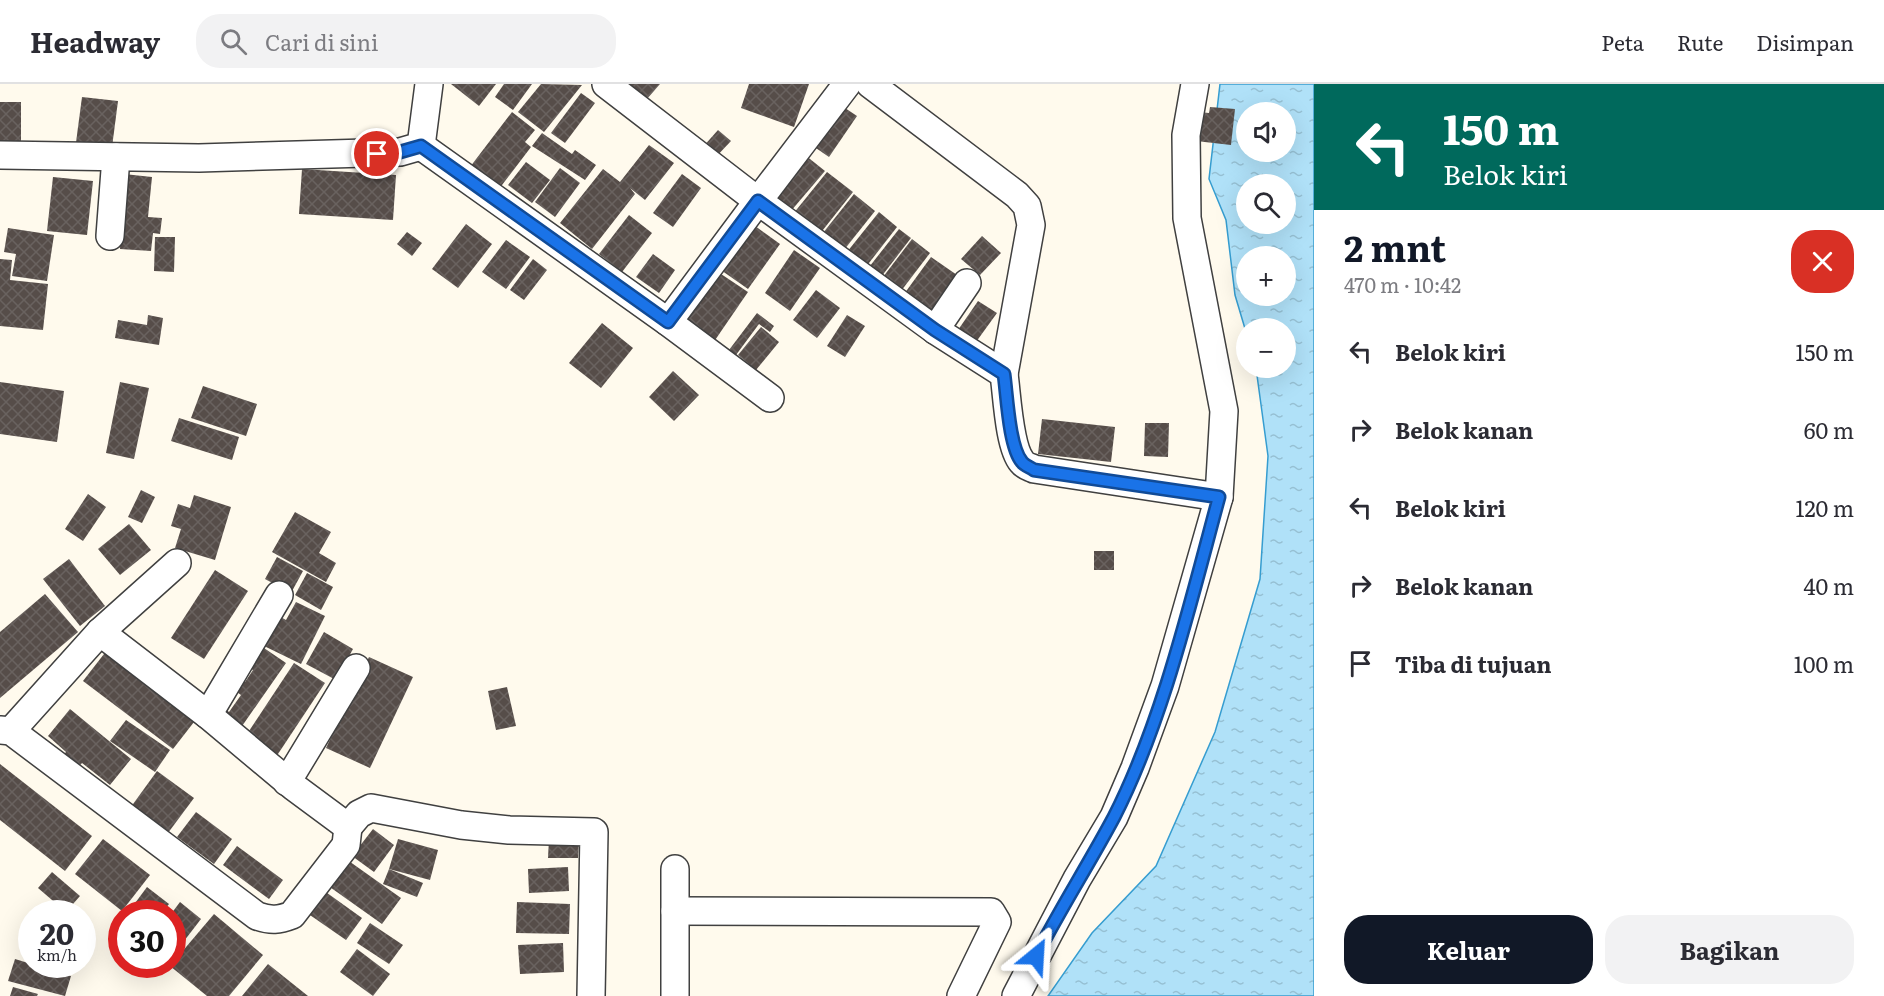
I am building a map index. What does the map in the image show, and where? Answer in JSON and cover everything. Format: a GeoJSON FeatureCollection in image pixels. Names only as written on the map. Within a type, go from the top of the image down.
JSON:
{"type":"FeatureCollection","features":[{"type":"Feature","properties":{"kind":"street"},"geometry":{"type":"LineString","coordinates":[[421,146],[429,84]]}},
{"type":"Feature","properties":{"kind":"street"},"geometry":{"type":"LineString","coordinates":[[606,84],[758,201],[935,330],[1004,374]]}},
{"type":"Feature","properties":{"kind":"street"},"geometry":{"type":"LineString","coordinates":[[668,322],[847,84]]}},
{"type":"Feature","properties":{"kind":"street"},"geometry":{"type":"LineString","coordinates":[[870,84],[1017,195],[1027,206],[1031,225],[1004,374],[1014,438],[1023,464],[1034,470],[1219,497]]}},
{"type":"Feature","properties":{"kind":"street"},"geometry":{"type":"LineString","coordinates":[[1016,996],[1077,879],[1114,817],[1135,768],[1165,686],[1219,497],[1224,411],[1187,218],[1185,135],[1195,84]]}},
{"type":"Feature","properties":{"kind":"street"},"geometry":{"type":"LineString","coordinates":[[0,155],[116,157],[377,154],[400,152],[421,146]]}},
{"type":"Feature","properties":{"kind":"street"},"geometry":{"type":"LineString","coordinates":[[421,146],[668,322],[770,398]]}},
{"type":"Feature","properties":{"kind":"street"},"geometry":{"type":"LineString","coordinates":[[110,236],[116,157]]}},
{"type":"Feature","properties":{"kind":"street"},"geometry":{"type":"LineString","coordinates":[[935,330],[967,283]]}},
{"type":"Feature","properties":{"kind":"street"},"geometry":{"type":"LineString","coordinates":[[177,563],[100,632],[6,730],[257,916],[269,920],[280,920],[292,915],[346,845],[348,827],[359,814],[371,808],[480,827],[594,832],[591,996]]}},
{"type":"Feature","properties":{"kind":"street"},"geometry":{"type":"LineString","coordinates":[[208,715],[279,596]]}},
{"type":"Feature","properties":{"kind":"street"},"geometry":{"type":"LineString","coordinates":[[100,632],[208,715],[287,782],[348,827]]}},
{"type":"Feature","properties":{"kind":"street"},"geometry":{"type":"LineString","coordinates":[[287,782],[356,668]]}},
{"type":"Feature","properties":{"kind":"street"},"geometry":{"type":"LineString","coordinates":[[675,869],[675,996]]}},
{"type":"Feature","properties":{"kind":"street"},"geometry":{"type":"LineString","coordinates":[[675,911],[991,912],[997,922],[961,996]]}},
{"type":"Feature","properties":{"kind":"water"},"geometry":{"type":"Polygon","coordinates":[[[1220,84],[1314,84],[1314,996],[1048,996],[1092,933],[1156,866],[1215,732],[1260,579],[1268,456],[1257,378],[1296,378],[1296,318],[1242,318],[1238,306],[1296,306],[1296,246],[1236,246],[1236,298],[1226,220],[1209,179],[1220,84]]]}},
{"type":"Feature","properties":{"kind":"building"},"geometry":{"type":"Polygon","coordinates":[[[451,84],[496,84],[479,106],[451,84]]]}},
{"type":"Feature","properties":{"kind":"building"},"geometry":{"type":"Polygon","coordinates":[[[504,84],[532,84],[513,110],[495,97],[504,84]]]}},
{"type":"Feature","properties":{"kind":"building"},"geometry":{"type":"Polygon","coordinates":[[[541,84],[582,85],[544,132],[518,112],[541,84]]]}},
{"type":"Feature","properties":{"kind":"building"},"geometry":{"type":"Polygon","coordinates":[[[618,84],[660,84],[640,107],[618,84]]]}},
{"type":"Feature","properties":{"kind":"building"},"geometry":{"type":"Polygon","coordinates":[[[749,84],[809,84],[794,127],[741,108],[749,84]]]}},
{"type":"Feature","properties":{"kind":"building"},"geometry":{"type":"Polygon","coordinates":[[[581,93],[595,103],[565,143],[551,133],[581,93]]]}},
{"type":"Feature","properties":{"kind":"building"},"geometry":{"type":"Polygon","coordinates":[[[82,97],[118,101],[111,155],[75,150],[82,97]]]}},
{"type":"Feature","properties":{"kind":"building"},"geometry":{"type":"Polygon","coordinates":[[[0,102],[21,102],[21,151],[0,151],[0,102]]]}},
{"type":"Feature","properties":{"kind":"building"},"geometry":{"type":"Polygon","coordinates":[[[839,104],[857,116],[829,157],[810,144],[839,104]]]}},
{"type":"Feature","properties":{"kind":"building"},"geometry":{"type":"Polygon","coordinates":[[[1210,107],[1235,109],[1231,145],[1196,141],[1199,112],[1209,113],[1210,107]]]}},
{"type":"Feature","properties":{"kind":"building"},"geometry":{"type":"Polygon","coordinates":[[[512,112],[535,130],[525,142],[531,147],[499,189],[470,167],[512,112]]]}},
{"type":"Feature","properties":{"kind":"building"},"geometry":{"type":"Polygon","coordinates":[[[718,130],[731,141],[714,159],[702,148],[718,130]]]}},
{"type":"Feature","properties":{"kind":"building"},"geometry":{"type":"Polygon","coordinates":[[[542,133],[572,154],[575,150],[596,165],[585,180],[532,146],[542,133]]]}},
{"type":"Feature","properties":{"kind":"building"},"geometry":{"type":"Polygon","coordinates":[[[649,145],[674,163],[645,200],[630,188],[635,194],[592,249],[560,223],[603,169],[620,182],[649,145]]]}},
{"type":"Feature","properties":{"kind":"building"},"geometry":{"type":"Polygon","coordinates":[[[805,155],[825,171],[785,218],[766,202],[805,155]]]}},
{"type":"Feature","properties":{"kind":"building"},"geometry":{"type":"Polygon","coordinates":[[[526,162],[550,180],[532,203],[508,185],[526,162]]]}},
{"type":"Feature","properties":{"kind":"building"},"geometry":{"type":"Polygon","coordinates":[[[560,168],[580,183],[555,217],[535,202],[560,168]]]}},
{"type":"Feature","properties":{"kind":"building"},"geometry":{"type":"Polygon","coordinates":[[[302,169],[396,175],[393,220],[299,214],[302,169]]]}},
{"type":"Feature","properties":{"kind":"building"},"geometry":{"type":"Polygon","coordinates":[[[827,172],[853,192],[815,240],[789,219],[827,172]]]}},
{"type":"Feature","properties":{"kind":"building"},"geometry":{"type":"Polygon","coordinates":[[[124,174],[152,177],[148,217],[162,218],[160,234],[153,233],[151,251],[120,249],[124,174]]]}},
{"type":"Feature","properties":{"kind":"building"},"geometry":{"type":"Polygon","coordinates":[[[682,174],[701,188],[673,227],[653,213],[682,174]]]}},
{"type":"Feature","properties":{"kind":"building"},"geometry":{"type":"Polygon","coordinates":[[[53,177],[93,181],[87,235],[47,231],[53,177]]]}},
{"type":"Feature","properties":{"kind":"building"},"geometry":{"type":"Polygon","coordinates":[[[854,194],[875,211],[840,255],[819,238],[854,194]]]}},
{"type":"Feature","properties":{"kind":"building"},"geometry":{"type":"Polygon","coordinates":[[[879,212],[897,227],[862,272],[843,257],[879,212]]]}},
{"type":"Feature","properties":{"kind":"building"},"geometry":{"type":"Polygon","coordinates":[[[629,215],[652,233],[622,272],[599,254],[629,215]]]}},
{"type":"Feature","properties":{"kind":"building"},"geometry":{"type":"Polygon","coordinates":[[[751,223],[780,244],[748,289],[718,268],[751,223]]]}},
{"type":"Feature","properties":{"kind":"building"},"geometry":{"type":"Polygon","coordinates":[[[466,224],[492,244],[458,288],[432,269],[466,224]]]}},
{"type":"Feature","properties":{"kind":"building"},"geometry":{"type":"Polygon","coordinates":[[[8,228],[54,235],[47,281],[12,276],[16,254],[4,252],[8,228]]]}},
{"type":"Feature","properties":{"kind":"building"},"geometry":{"type":"Polygon","coordinates":[[[899,229],[911,238],[878,281],[866,271],[899,229]]]}},
{"type":"Feature","properties":{"kind":"building"},"geometry":{"type":"Polygon","coordinates":[[[407,232],[422,243],[412,256],[397,244],[407,232]]]}},
{"type":"Feature","properties":{"kind":"building"},"geometry":{"type":"Polygon","coordinates":[[[982,236],[1001,253],[980,275],[961,259],[982,236]]]}},
{"type":"Feature","properties":{"kind":"building"},"geometry":{"type":"Polygon","coordinates":[[[155,237],[175,237],[174,272],[154,271],[155,237]]]}},
{"type":"Feature","properties":{"kind":"building"},"geometry":{"type":"Polygon","coordinates":[[[912,239],[930,253],[898,295],[880,281],[912,239]]]}},
{"type":"Feature","properties":{"kind":"building"},"geometry":{"type":"Polygon","coordinates":[[[506,240],[530,257],[506,289],[482,272],[506,240]]]}},
{"type":"Feature","properties":{"kind":"building"},"geometry":{"type":"Polygon","coordinates":[[[794,250],[820,268],[790,311],[765,293],[794,250]]]}},
{"type":"Feature","properties":{"kind":"building"},"geometry":{"type":"Polygon","coordinates":[[[653,254],[675,270],[659,293],[636,277],[653,254]]]}},
{"type":"Feature","properties":{"kind":"building"},"geometry":{"type":"Polygon","coordinates":[[[931,257],[957,275],[925,320],[899,301],[931,257]]]}},
{"type":"Feature","properties":{"kind":"building"},"geometry":{"type":"Polygon","coordinates":[[[0,259],[12,260],[10,280],[48,284],[43,330],[0,326],[0,259]]]}},
{"type":"Feature","properties":{"kind":"building"},"geometry":{"type":"Polygon","coordinates":[[[533,259],[547,270],[524,300],[510,290],[533,259]]]}},
{"type":"Feature","properties":{"kind":"building"},"geometry":{"type":"Polygon","coordinates":[[[718,272],[748,292],[711,346],[681,325],[718,272]]]}},
{"type":"Feature","properties":{"kind":"building"},"geometry":{"type":"Polygon","coordinates":[[[816,290],[840,308],[817,338],[793,320],[816,290]]]}},
{"type":"Feature","properties":{"kind":"building"},"geometry":{"type":"Polygon","coordinates":[[[978,301],[997,313],[976,342],[958,330],[978,301]]]}},
{"type":"Feature","properties":{"kind":"building"},"geometry":{"type":"Polygon","coordinates":[[[757,313],[774,326],[770,332],[759,324],[736,355],[729,350],[757,313]]]}},
{"type":"Feature","properties":{"kind":"building"},"geometry":{"type":"Polygon","coordinates":[[[148,315],[163,318],[159,345],[115,338],[118,320],[147,325],[148,315]]]}},
{"type":"Feature","properties":{"kind":"building"},"geometry":{"type":"Polygon","coordinates":[[[847,315],[865,326],[845,357],[827,346],[847,315]]]}},
{"type":"Feature","properties":{"kind":"building"},"geometry":{"type":"Polygon","coordinates":[[[602,323],[633,348],[601,388],[569,363],[602,323]]]}},
{"type":"Feature","properties":{"kind":"building"},"geometry":{"type":"Polygon","coordinates":[[[761,327],[779,342],[756,370],[738,355],[761,327]]]}},
{"type":"Feature","properties":{"kind":"building"},"geometry":{"type":"Polygon","coordinates":[[[673,371],[699,395],[674,421],[649,397],[673,371]]]}},
{"type":"Feature","properties":{"kind":"building"},"geometry":{"type":"Polygon","coordinates":[[[0,382],[64,391],[57,442],[0,434],[0,382]]]}},
{"type":"Feature","properties":{"kind":"building"},"geometry":{"type":"Polygon","coordinates":[[[120,382],[149,388],[134,459],[106,453],[120,382]]]}},
{"type":"Feature","properties":{"kind":"building"},"geometry":{"type":"Polygon","coordinates":[[[203,386],[257,404],[246,436],[191,418],[203,386]]]}},
{"type":"Feature","properties":{"kind":"building"},"geometry":{"type":"Polygon","coordinates":[[[179,418],[239,437],[232,460],[171,441],[179,418]]]}},
{"type":"Feature","properties":{"kind":"building"},"geometry":{"type":"Polygon","coordinates":[[[1042,419],[1115,427],[1111,462],[1038,454],[1042,419]]]}},
{"type":"Feature","properties":{"kind":"building"},"geometry":{"type":"Polygon","coordinates":[[[1145,423],[1169,423],[1168,457],[1144,456],[1145,423]]]}},
{"type":"Feature","properties":{"kind":"building"},"geometry":{"type":"Polygon","coordinates":[[[141,490],[155,497],[142,523],[128,517],[141,490]]]}},
{"type":"Feature","properties":{"kind":"building"},"geometry":{"type":"Polygon","coordinates":[[[88,494],[106,507],[83,541],[65,529],[88,494]]]}},
{"type":"Feature","properties":{"kind":"building"},"geometry":{"type":"Polygon","coordinates":[[[194,495],[231,507],[215,560],[175,548],[181,529],[171,526],[178,504],[190,508],[194,495]]]}},
{"type":"Feature","properties":{"kind":"building"},"geometry":{"type":"Polygon","coordinates":[[[295,512],[331,532],[319,553],[336,563],[326,582],[272,552],[295,512]]]}},
{"type":"Feature","properties":{"kind":"building"},"geometry":{"type":"Polygon","coordinates":[[[129,524],[151,550],[120,575],[98,549],[129,524]]]}},
{"type":"Feature","properties":{"kind":"building"},"geometry":{"type":"Polygon","coordinates":[[[1094,551],[1114,551],[1114,570],[1094,570],[1094,551]]]}},
{"type":"Feature","properties":{"kind":"building"},"geometry":{"type":"Polygon","coordinates":[[[277,557],[303,571],[291,593],[265,579],[277,557]]]}},
{"type":"Feature","properties":{"kind":"building"},"geometry":{"type":"Polygon","coordinates":[[[69,559],[105,606],[80,626],[43,579],[69,559]]]}},
{"type":"Feature","properties":{"kind":"building"},"geometry":{"type":"Polygon","coordinates":[[[215,570],[248,591],[204,659],[171,638],[215,570]]]}},
{"type":"Feature","properties":{"kind":"building"},"geometry":{"type":"Polygon","coordinates":[[[307,573],[333,587],[321,610],[295,595],[307,573]]]}},
{"type":"Feature","properties":{"kind":"building"},"geometry":{"type":"Polygon","coordinates":[[[45,594],[78,632],[0,698],[0,632],[45,594]]]}},
{"type":"Feature","properties":{"kind":"building"},"geometry":{"type":"Polygon","coordinates":[[[296,602],[325,616],[301,664],[262,645],[277,615],[286,620],[296,602]]]}},
{"type":"Feature","properties":{"kind":"building"},"geometry":{"type":"Polygon","coordinates":[[[324,632],[353,649],[336,680],[306,664],[324,632]]]}},
{"type":"Feature","properties":{"kind":"building"},"geometry":{"type":"Polygon","coordinates":[[[111,645],[201,713],[173,749],[83,681],[111,645]]]}},
{"type":"Feature","properties":{"kind":"building"},"geometry":{"type":"Polygon","coordinates":[[[264,648],[286,663],[240,729],[217,713],[222,706],[229,712],[241,695],[231,688],[239,678],[245,682],[253,670],[245,665],[254,651],[260,655],[264,648]]]}},
{"type":"Feature","properties":{"kind":"building"},"geometry":{"type":"Polygon","coordinates":[[[369,657],[413,677],[370,768],[326,748],[369,657]]]}},
{"type":"Feature","properties":{"kind":"building"},"geometry":{"type":"Polygon","coordinates":[[[294,663],[325,683],[276,757],[245,737],[294,663]]]}},
{"type":"Feature","properties":{"kind":"building"},"geometry":{"type":"Polygon","coordinates":[[[507,687],[516,726],[496,730],[488,691],[507,687]]]}},
{"type":"Feature","properties":{"kind":"building"},"geometry":{"type":"Polygon","coordinates":[[[70,709],[131,759],[110,785],[82,763],[75,771],[60,759],[66,752],[48,736],[70,709]]]}},
{"type":"Feature","properties":{"kind":"building"},"geometry":{"type":"Polygon","coordinates":[[[126,720],[170,750],[155,772],[110,741],[126,720]]]}},
{"type":"Feature","properties":{"kind":"building"},"geometry":{"type":"Polygon","coordinates":[[[0,764],[92,836],[65,871],[0,820],[0,764]]]}},
{"type":"Feature","properties":{"kind":"building"},"geometry":{"type":"Polygon","coordinates":[[[157,771],[194,798],[165,837],[128,811],[157,771]]]}},
{"type":"Feature","properties":{"kind":"building"},"geometry":{"type":"Polygon","coordinates":[[[196,812],[232,839],[214,864],[177,837],[196,812]]]}},
{"type":"Feature","properties":{"kind":"building"},"geometry":{"type":"Polygon","coordinates":[[[373,829],[394,845],[374,872],[352,856],[373,829]]]}},
{"type":"Feature","properties":{"kind":"building"},"geometry":{"type":"Polygon","coordinates":[[[549,838],[579,839],[578,858],[548,858],[549,838]]]}},
{"type":"Feature","properties":{"kind":"building"},"geometry":{"type":"Polygon","coordinates":[[[103,839],[150,875],[131,900],[108,900],[75,874],[103,839]]]}},
{"type":"Feature","properties":{"kind":"building"},"geometry":{"type":"Polygon","coordinates":[[[398,839],[438,850],[430,880],[389,869],[398,839]]]}},
{"type":"Feature","properties":{"kind":"building"},"geometry":{"type":"Polygon","coordinates":[[[237,846],[283,880],[269,899],[223,865],[237,846]]]}},
{"type":"Feature","properties":{"kind":"building"},"geometry":{"type":"Polygon","coordinates":[[[346,859],[401,898],[382,924],[327,885],[346,859]]]}},
{"type":"Feature","properties":{"kind":"building"},"geometry":{"type":"Polygon","coordinates":[[[568,867],[569,891],[529,893],[528,869],[568,867]]]}},
{"type":"Feature","properties":{"kind":"building"},"geometry":{"type":"Polygon","coordinates":[[[389,869],[423,883],[417,897],[383,884],[389,869]]]}},
{"type":"Feature","properties":{"kind":"building"},"geometry":{"type":"Polygon","coordinates":[[[52,872],[80,896],[76,900],[52,900],[38,888],[52,872]]]}},
{"type":"Feature","properties":{"kind":"building"},"geometry":{"type":"Polygon","coordinates":[[[147,887],[164,900],[137,900],[147,887]]]}},
{"type":"Feature","properties":{"kind":"building"},"geometry":{"type":"Polygon","coordinates":[[[323,890],[362,918],[346,940],[307,913],[323,890]]]}},
{"type":"Feature","properties":{"kind":"building"},"geometry":{"type":"Polygon","coordinates":[[[517,902],[570,904],[569,934],[516,933],[517,902]]]}},
{"type":"Feature","properties":{"kind":"building"},"geometry":{"type":"Polygon","coordinates":[[[186,907],[201,919],[186,938],[186,907]]]}},
{"type":"Feature","properties":{"kind":"building"},"geometry":{"type":"Polygon","coordinates":[[[214,914],[263,955],[229,996],[207,996],[185,978],[186,947],[214,914]]]}},
{"type":"Feature","properties":{"kind":"building"},"geometry":{"type":"Polygon","coordinates":[[[370,923],[403,945],[389,964],[357,943],[370,923]]]}},
{"type":"Feature","properties":{"kind":"building"},"geometry":{"type":"Polygon","coordinates":[[[563,943],[564,972],[520,974],[518,945],[563,943]]]}},
{"type":"Feature","properties":{"kind":"building"},"geometry":{"type":"Polygon","coordinates":[[[357,949],[390,974],[373,996],[340,972],[357,949]]]}},
{"type":"Feature","properties":{"kind":"building"},"geometry":{"type":"Polygon","coordinates":[[[15,959],[18,960],[18,978],[70,978],[65,996],[8,981],[15,959]]]}},
{"type":"Feature","properties":{"kind":"building"},"geometry":{"type":"Polygon","coordinates":[[[268,964],[308,996],[242,996],[268,964]]]}},
{"type":"Feature","properties":{"kind":"building"},"geometry":{"type":"Polygon","coordinates":[[[13,987],[38,994],[37,996],[10,996],[13,987]]]}},
{"type":"Feature","properties":{"kind":"route"},"geometry":{"type":"LineString","coordinates":[[377,154],[400,152],[421,146],[668,322],[758,201],[935,330],[1004,374],[1014,438],[1023,464],[1034,470],[1219,497],[1165,686],[1135,768],[1114,817],[1077,879],[1036,956]]}}]}
